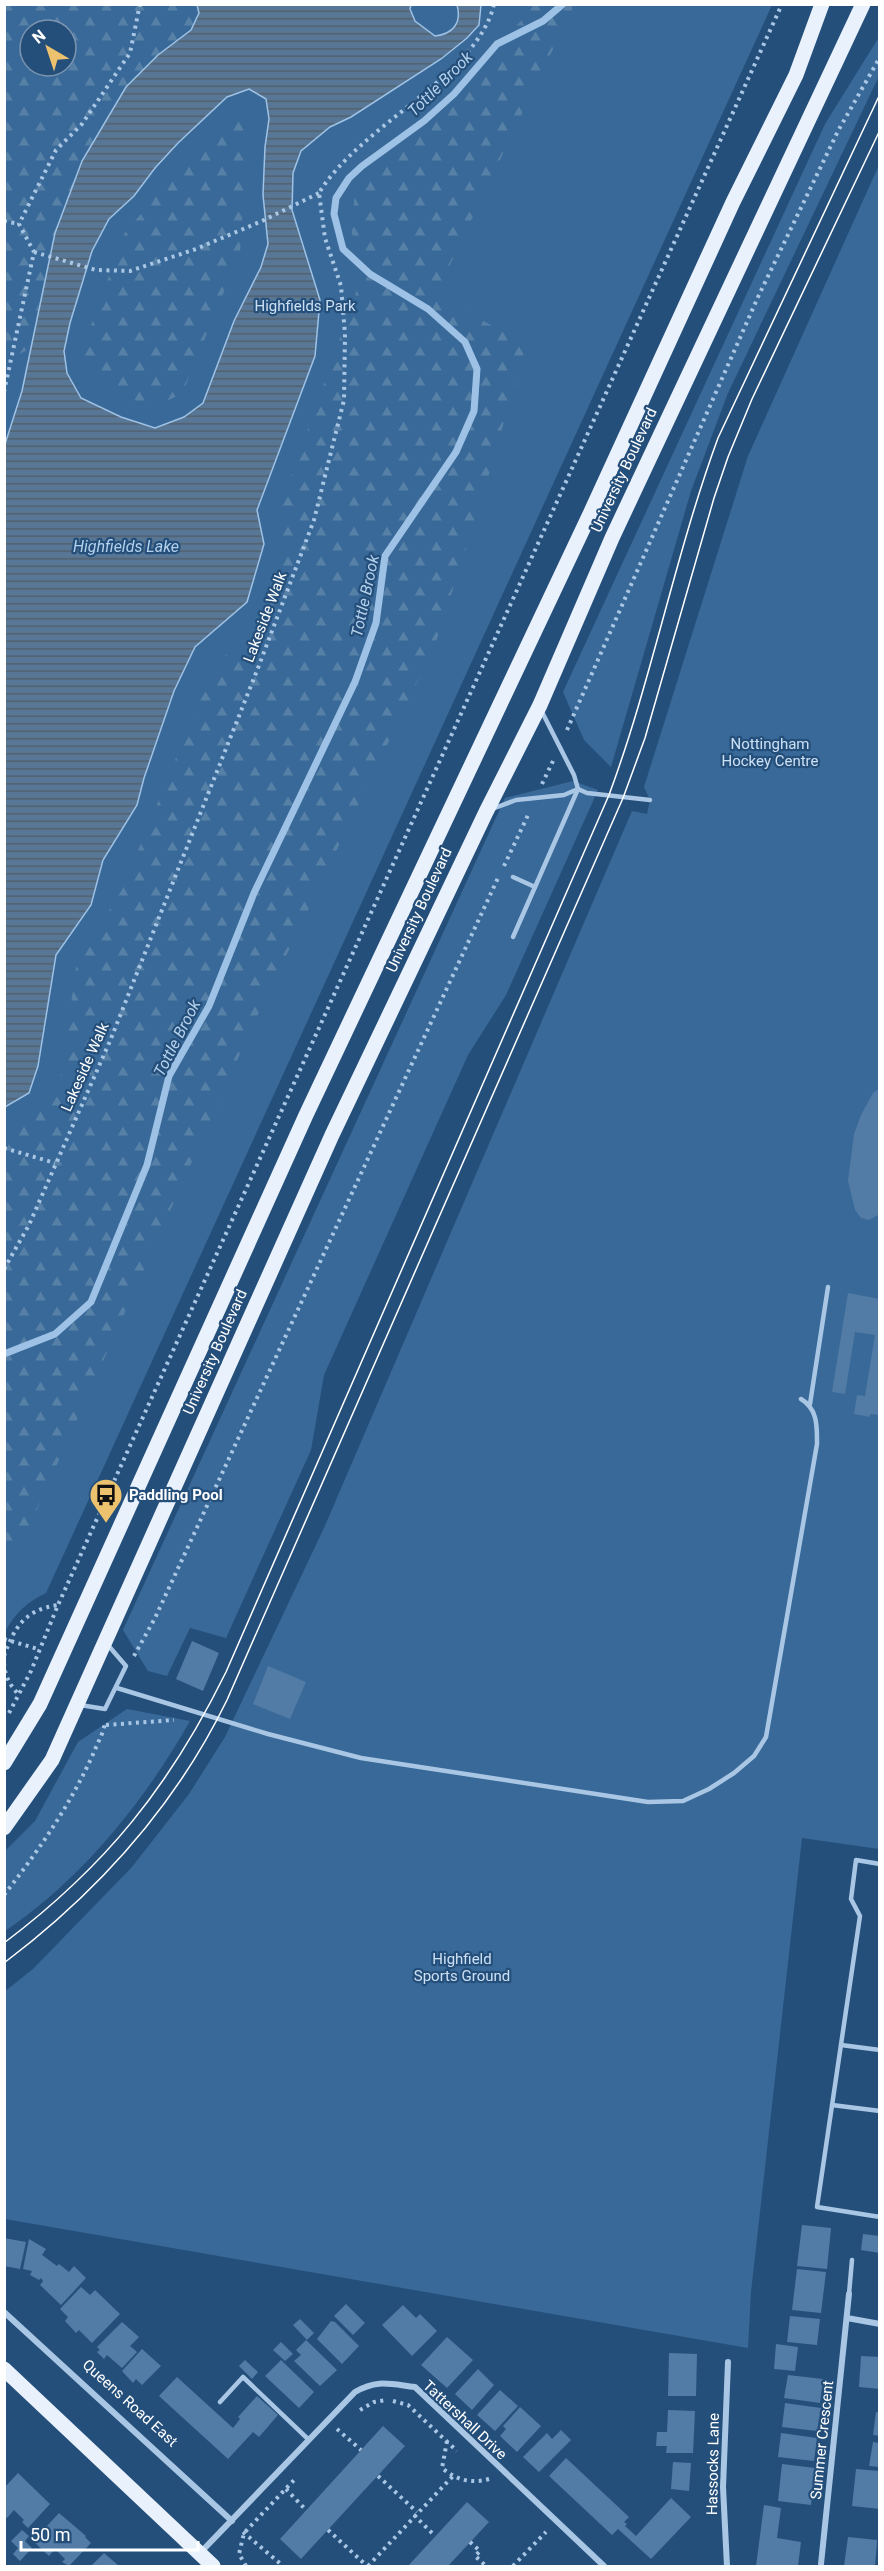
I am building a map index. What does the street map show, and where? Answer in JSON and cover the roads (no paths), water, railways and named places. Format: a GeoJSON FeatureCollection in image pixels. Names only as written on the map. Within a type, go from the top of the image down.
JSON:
{"type":"FeatureCollection","features":[{"type":"Feature","properties":{"kind":"main road","name":"University Boulevard"},"geometry":{"type":"LineString","coordinates":[[4,1763],[40,1704],[306,1115],[590,514],[733,202],[796,75],[822,4]]}},
{"type":"Feature","properties":{"kind":"main road","name":"University Boulevard"},"geometry":{"type":"LineString","coordinates":[[4,1828],[51,1760],[78,1704],[332,1135],[486,812],[540,705],[612,538],[863,4]]}},
{"type":"Feature","properties":{"kind":"main road"},"geometry":{"type":"LineString","coordinates":[[4,2369],[213,2566]]}},
{"type":"Feature","properties":{"kind":"street","name":"Summer Crescent"},"geometry":{"type":"LineString","coordinates":[[821,2564],[849,2294]]}},
{"type":"Feature","properties":{"kind":"street","name":"Queens Road East"},"geometry":{"type":"LineString","coordinates":[[4,2312],[232,2521]]}},
{"type":"Feature","properties":{"kind":"street"},"geometry":{"type":"LineString","coordinates":[[847,2319],[879,2324]]}},
{"type":"Feature","properties":{"kind":"street","name":"Hassocks Lane"},"geometry":{"type":"LineString","coordinates":[[727,2566],[723,2487],[728,2362]]}},
{"type":"Feature","properties":{"kind":"street","name":"Tattershall Drive"},"geometry":{"type":"LineString","coordinates":[[199,2554],[355,2392],[370,2383],[415,2388],[604,2566]]}},
{"type":"Feature","properties":{"kind":"lane"},"geometry":{"type":"LineString","coordinates":[[513,937],[578,789],[574,775],[540,705]]}},
{"type":"Feature","properties":{"kind":"lane"},"geometry":{"type":"LineString","coordinates":[[486,812],[516,800],[564,795],[578,789],[587,793],[650,800]]}},
{"type":"Feature","properties":{"kind":"lane"},"geometry":{"type":"LineString","coordinates":[[513,877],[535,887]]}},
{"type":"Feature","properties":{"kind":"lane"},"geometry":{"type":"LineString","coordinates":[[117,1688],[301,1744],[361,1758],[648,1802],[683,1801],[709,1788],[734,1773],[754,1756],[766,1737],[818,1444],[818,1424],[810,1404],[828,1287]]}},
{"type":"Feature","properties":{"kind":"lane"},"geometry":{"type":"LineString","coordinates":[[801,1399],[810,1404]]}},
{"type":"Feature","properties":{"kind":"lane"},"geometry":{"type":"LineString","coordinates":[[78,1704],[105,1709],[117,1688],[126,1666],[105,1642]]}},
{"type":"Feature","properties":{"kind":"lane"},"geometry":{"type":"LineString","coordinates":[[879,1864],[856,1860],[851,1899],[860,1916],[817,2207],[879,2217]]}},
{"type":"Feature","properties":{"kind":"lane"},"geometry":{"type":"LineString","coordinates":[[841,2045],[879,2050]]}},
{"type":"Feature","properties":{"kind":"lane"},"geometry":{"type":"LineString","coordinates":[[832,2105],[879,2111]]}},
{"type":"Feature","properties":{"kind":"lane"},"geometry":{"type":"LineString","coordinates":[[849,2294],[852,2260]]}},
{"type":"Feature","properties":{"kind":"lane"},"geometry":{"type":"LineString","coordinates":[[220,2403],[243,2377],[309,2440]]}},
{"type":"Feature","properties":{"kind":"water","name":"Highfields Lake"},"geometry":{"type":"Polygon","coordinates":[[[197,5],[411,5],[410,9],[415,21],[435,36],[447,33],[455,26],[458,17],[457,5],[481,5],[479,25],[467,38],[441,59],[351,117],[330,127],[301,151],[293,173],[292,210],[320,300],[315,356],[257,510],[264,544],[247,602],[195,647],[174,691],[137,805],[103,860],[91,905],[56,955],[38,1066],[29,1093],[5,1107],[5,444],[22,391],[55,233],[82,161],[126,87],[158,55],[191,30],[199,13],[197,5]],[[249,89],[227,97],[178,143],[134,196],[109,219],[92,251],[64,351],[67,373],[81,398],[121,417],[155,428],[184,417],[203,403],[234,321],[261,267],[268,244],[263,195],[269,119],[266,99],[249,89]]]}},
{"type":"Feature","properties":{"kind":"waterway","name":"Tottle Brook"},"geometry":{"type":"LineString","coordinates":[[4,1354],[55,1334],[91,1302],[147,1165],[169,1076],[209,1006],[254,893],[355,682],[376,623],[385,556],[456,452],[474,411],[477,369],[465,342],[428,309],[370,274],[343,249],[334,214],[336,198],[349,178],[362,166],[424,121],[454,94],[497,44],[543,21],[563,4]]}},
{"type":"Feature","properties":{"kind":"tram line"},"geometry":{"type":"LineString","coordinates":[[4,1943],[74,1884],[132,1821],[182,1752],[226,1672],[609,795],[638,707],[689,527],[718,438],[880,94]]}},
{"type":"Feature","properties":{"kind":"tram line"},"geometry":{"type":"LineString","coordinates":[[4,1963],[71,1907],[131,1845],[183,1776],[227,1700],[623,798],[645,738],[714,498],[728,457],[752,399],[880,130]]}},
{"type":"Feature","properties":{"kind":"place","name":"Paddling Pool"},"geometry":{"type":"Point","coordinates":[106,1524]}},
{"type":"Feature","properties":{"kind":"park label","name":"Highfields Park"},"geometry":{"type":"Point","coordinates":[305,306]}},
{"type":"Feature","properties":{"kind":"park label","name":"Nottingham Hockey Centre"},"geometry":{"type":"Point","coordinates":[770,752]}},
{"type":"Feature","properties":{"kind":"park label","name":"Highfield Sports Ground"},"geometry":{"type":"Point","coordinates":[462,1968]}}]}
